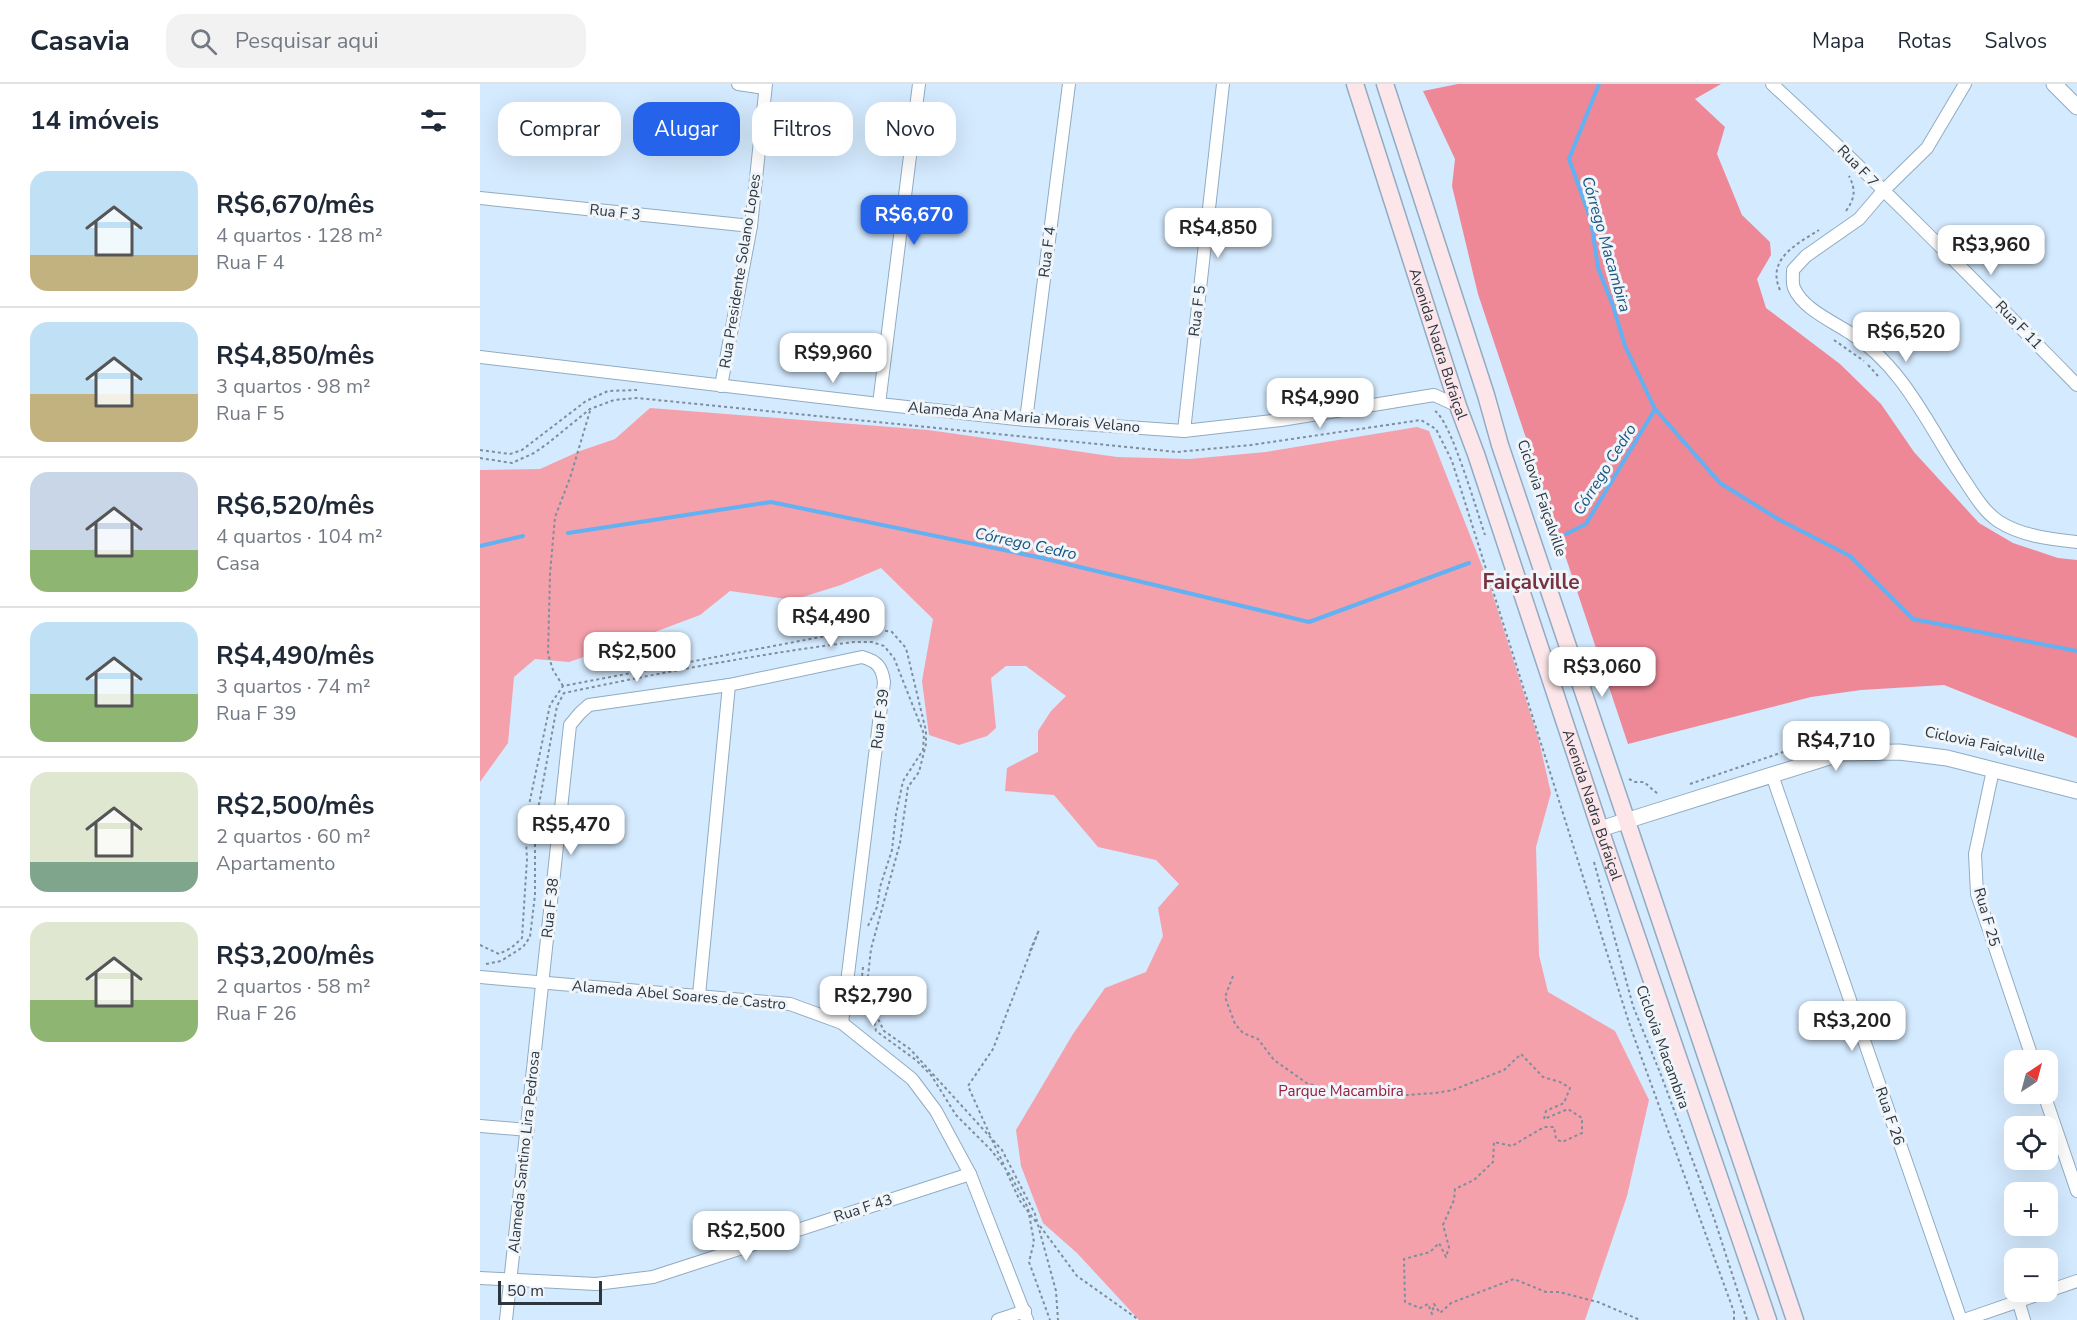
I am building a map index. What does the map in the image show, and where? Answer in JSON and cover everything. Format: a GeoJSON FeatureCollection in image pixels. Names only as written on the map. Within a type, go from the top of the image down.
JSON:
{"type":"FeatureCollection","features":[{"type":"Feature","properties":{"kind":"main road","name":"Avenida Nadra Bufaiçal"},"geometry":{"type":"LineString","coordinates":[[1355,84],[1458,406],[1768,1320]]}},
{"type":"Feature","properties":{"kind":"main road","name":"Avenida Nadra Bufaiçal"},"geometry":{"type":"LineString","coordinates":[[1385,84],[1486,394],[1500,445],[1795,1320]]}},
{"type":"Feature","properties":{"kind":"street"},"geometry":{"type":"LineString","coordinates":[[738,84],[766,86]]}},
{"type":"Feature","properties":{"kind":"street"},"geometry":{"type":"LineString","coordinates":[[879,404],[919,84]]}},
{"type":"Feature","properties":{"kind":"street","name":"Rua F 4"},"geometry":{"type":"LineString","coordinates":[[1026,420],[1069,84]]}},
{"type":"Feature","properties":{"kind":"street","name":"Rua F 5"},"geometry":{"type":"LineString","coordinates":[[1184,431],[1223,84]]}},
{"type":"Feature","properties":{"kind":"street","name":"Rua F 7"},"geometry":{"type":"LineString","coordinates":[[1772,84],[1859,165],[1882,191],[1859,219],[1806,256],[1793,270],[1793,286],[1800,298],[1815,311],[1879,353],[1901,380],[1982,506],[1998,521],[2021,532],[2052,540],[2077,542]]}},
{"type":"Feature","properties":{"kind":"street"},"geometry":{"type":"LineString","coordinates":[[1882,191],[1927,148],[1965,84]]}},
{"type":"Feature","properties":{"kind":"street"},"geometry":{"type":"LineString","coordinates":[[2054,84],[2077,107]]}},
{"type":"Feature","properties":{"kind":"street","name":"Rua Presidente Solano Lopes"},"geometry":{"type":"LineString","coordinates":[[721,386],[751,226],[766,86]]}},
{"type":"Feature","properties":{"kind":"street","name":"Rua F 11"},"geometry":{"type":"LineString","coordinates":[[1882,191],[1930,235],[2077,385]]}},
{"type":"Feature","properties":{"kind":"street","name":"Rua F 3"},"geometry":{"type":"LineString","coordinates":[[480,198],[751,226]]}},
{"type":"Feature","properties":{"kind":"street","name":"Alameda Ana Maria Morais Velano"},"geometry":{"type":"LineString","coordinates":[[480,357],[1026,420],[1184,431],[1281,420],[1434,395],[1458,406]]}},
{"type":"Feature","properties":{"kind":"street","name":"Rua F 39"},"geometry":{"type":"LineString","coordinates":[[729,685],[862,657],[874,661],[883,670],[884,682],[842,1023]]}},
{"type":"Feature","properties":{"kind":"street"},"geometry":{"type":"LineString","coordinates":[[699,995],[729,685]]}},
{"type":"Feature","properties":{"kind":"street","name":"Rua F 38"},"geometry":{"type":"LineString","coordinates":[[541,983],[570,726],[589,705],[729,685]]}},
{"type":"Feature","properties":{"kind":"street"},"geometry":{"type":"LineString","coordinates":[[1600,829],[1626,823],[1842,753],[1853,752],[1899,752],[1947,758],[2077,791]]}},
{"type":"Feature","properties":{"kind":"street","name":"Rua F 25"},"geometry":{"type":"LineString","coordinates":[[1993,770],[1975,855],[1977,894],[2030,1050]]}},
{"type":"Feature","properties":{"kind":"street","name":"Rua F 26"},"geometry":{"type":"LineString","coordinates":[[1772,775],[1963,1320]]}},
{"type":"Feature","properties":{"kind":"street","name":"Alameda Abel Soares de Castro"},"geometry":{"type":"LineString","coordinates":[[481,970],[541,983],[790,1004],[842,1023],[912,1078],[936,1112],[970,1174],[1026,1316]]}},
{"type":"Feature","properties":{"kind":"street","name":"Alameda Santino Lira Pedrosa"},"geometry":{"type":"LineString","coordinates":[[506,1320],[528,1130],[541,983]]}},
{"type":"Feature","properties":{"kind":"street"},"geometry":{"type":"LineString","coordinates":[[2047,1104],[2077,1191]]}},
{"type":"Feature","properties":{"kind":"street"},"geometry":{"type":"LineString","coordinates":[[480,1126],[528,1130]]}},
{"type":"Feature","properties":{"kind":"street","name":"Rua F 43"},"geometry":{"type":"LineString","coordinates":[[480,1278],[596,1284],[653,1276],[970,1174]]}},
{"type":"Feature","properties":{"kind":"street"},"geometry":{"type":"LineString","coordinates":[[2058,1287],[2077,1281]]}},
{"type":"Feature","properties":{"kind":"street"},"geometry":{"type":"LineString","coordinates":[[1963,1320],[2012,1302]]}},
{"type":"Feature","properties":{"kind":"street"},"geometry":{"type":"LineString","coordinates":[[2019,1302],[2024,1320]]}},
{"type":"Feature","properties":{"kind":"street"},"geometry":{"type":"LineString","coordinates":[[998,1320],[1026,1316]]}},
{"type":"Feature","properties":{"kind":"path"},"geometry":{"type":"LineString","coordinates":[[1847,211],[1853,201],[1855,187],[1848,175]]}},
{"type":"Feature","properties":{"kind":"path"},"geometry":{"type":"LineString","coordinates":[[1783,296],[1775,279],[1779,262],[1794,246],[1820,229]]}},
{"type":"Feature","properties":{"kind":"path"},"geometry":{"type":"LineString","coordinates":[[1829,336],[1864,362],[1884,382]]}},
{"type":"Feature","properties":{"kind":"path"},"geometry":{"type":"LineString","coordinates":[[480,458],[512,463],[547,444],[590,409],[614,400],[637,398],[1177,452],[1251,445],[1421,420],[1436,429],[1452,460],[1630,1026],[1734,1312],[1734,1320]]}},
{"type":"Feature","properties":{"kind":"path"},"geometry":{"type":"LineString","coordinates":[[563,686],[553,670],[548,654],[550,574],[555,518],[570,478],[590,409]]}},
{"type":"Feature","properties":{"kind":"path"},"geometry":{"type":"LineString","coordinates":[[1432,409],[1440,414],[1451,436],[1488,542]]}},
{"type":"Feature","properties":{"kind":"path"},"geometry":{"type":"LineString","coordinates":[[480,945],[499,954],[511,948],[522,938],[527,859],[525,824],[550,705],[563,686],[868,628],[892,632],[906,648],[926,731],[926,744],[920,772],[908,787],[900,843],[872,949],[866,994],[884,1031],[910,1049],[1002,1150],[1035,1214],[1056,1291],[1058,1320]]}},
{"type":"Feature","properties":{"kind":"path"},"geometry":{"type":"LineString","coordinates":[[481,970],[523,947],[530,937],[535,895],[535,826],[557,706],[564,693],[678,669],[796,649],[855,642],[872,642],[884,646],[894,658],[924,734],[923,750],[903,781],[892,850],[880,887],[877,907],[866,932]]}},
{"type":"Feature","properties":{"kind":"path"},"geometry":{"type":"LineString","coordinates":[[1683,787],[1790,750],[1816,745]]}},
{"type":"Feature","properties":{"kind":"path"},"geometry":{"type":"LineString","coordinates":[[1625,778],[1635,782],[1644,782],[1657,795],[1662,794]]}},
{"type":"Feature","properties":{"kind":"path","name":"Ciclovia Macambira"},"geometry":{"type":"LineString","coordinates":[[1592,854],[1626,976],[1632,1006],[1661,1075],[1699,1177],[1747,1320]]}},
{"type":"Feature","properties":{"kind":"path"},"geometry":{"type":"LineString","coordinates":[[1029,953],[1039,930],[993,1049],[968,1086],[1020,1201],[1077,1276],[1139,1320]]}},
{"type":"Feature","properties":{"kind":"path"},"geometry":{"type":"LineString","coordinates":[[863,962],[860,997],[873,1015],[876,1030],[916,1060],[931,1075],[956,1116],[991,1150],[1011,1176],[1028,1208],[1034,1242],[1029,1262],[1050,1320]]}},
{"type":"Feature","properties":{"kind":"path"},"geometry":{"type":"LineString","coordinates":[[1233,976],[1225,996],[1235,1024],[1243,1033],[1258,1040],[1274,1060],[1308,1084],[1349,1092],[1407,1095],[1435,1093],[1453,1090],[1504,1070],[1521,1054],[1543,1077],[1570,1088],[1564,1103],[1546,1111],[1544,1119],[1568,1109],[1582,1118],[1581,1133],[1562,1143],[1556,1139],[1554,1127],[1544,1128],[1512,1146],[1494,1142],[1493,1162],[1474,1180],[1455,1189],[1455,1200],[1443,1225],[1449,1247],[1446,1257],[1439,1243],[1430,1252],[1404,1259],[1405,1302],[1420,1308],[1428,1304],[1432,1314],[1434,1304],[1440,1313],[1451,1303],[1514,1279],[1546,1292],[1559,1292],[1598,1302],[1640,1320]]}},
{"type":"Feature","properties":{"kind":"green space","name":"Parque Macambira"},"geometry":{"type":"Polygon","coordinates":[[[650,408],[928,430],[1117,457],[1190,459],[1266,452],[1417,427],[1429,431],[1490,586],[1539,741],[1551,793],[1536,847],[1539,955],[1548,992],[1615,1031],[1649,1100],[1627,1196],[1585,1320],[1139,1320],[1077,1253],[1043,1223],[1021,1166],[1016,1130],[1073,1034],[1105,988],[1146,972],[1163,936],[1158,908],[1179,884],[1156,860],[1098,847],[1054,795],[1005,791],[1007,768],[1038,752],[1038,731],[1051,711],[1066,696],[1026,666],[1006,666],[991,678],[996,728],[987,736],[959,745],[929,735],[922,681],[933,619],[881,568],[841,585],[793,600],[730,591],[700,615],[631,641],[569,662],[535,659],[514,677],[508,743],[480,782],[480,470],[540,469],[580,451],[615,439],[650,408]]]}},
{"type":"Feature","properties":{"kind":"shaded area"},"geometry":{"type":"Polygon","coordinates":[[[1458,84],[1721,84],[1695,99],[1725,127],[1717,154],[1742,215],[1770,242],[1771,255],[1757,279],[1766,308],[1840,364],[1881,404],[1914,452],[1979,523],[2013,543],[2058,558],[2077,560],[2077,738],[1944,685],[1861,690],[1811,697],[1628,744],[1478,294],[1452,186],[1455,159],[1423,91],[1458,84]]]}},
{"type":"Feature","properties":{"kind":"waterway","name":"Córrego Macambira"},"geometry":{"type":"LineString","coordinates":[[1599,84],[1569,159],[1591,220],[1598,268],[1625,346],[1655,409],[1720,483],[1778,519],[1850,556],[1913,619],[2077,651]]}},
{"type":"Feature","properties":{"kind":"waterway","name":"Córrego Cedro"},"geometry":{"type":"LineString","coordinates":[[1566,534],[1586,524],[1655,409]]}},
{"type":"Feature","properties":{"kind":"waterway","name":"Córrego Cedro"},"geometry":{"type":"LineString","coordinates":[[568,533],[771,502],[1042,558],[1309,622],[1469,563]]}},
{"type":"Feature","properties":{"kind":"waterway","name":"Córrego Cedro"},"geometry":{"type":"LineString","coordinates":[[480,546],[523,536]]}},
{"type":"Feature","properties":{"kind":"district","name":"Faiçalville"},"geometry":{"type":"Point","coordinates":[1531,582]}}]}
